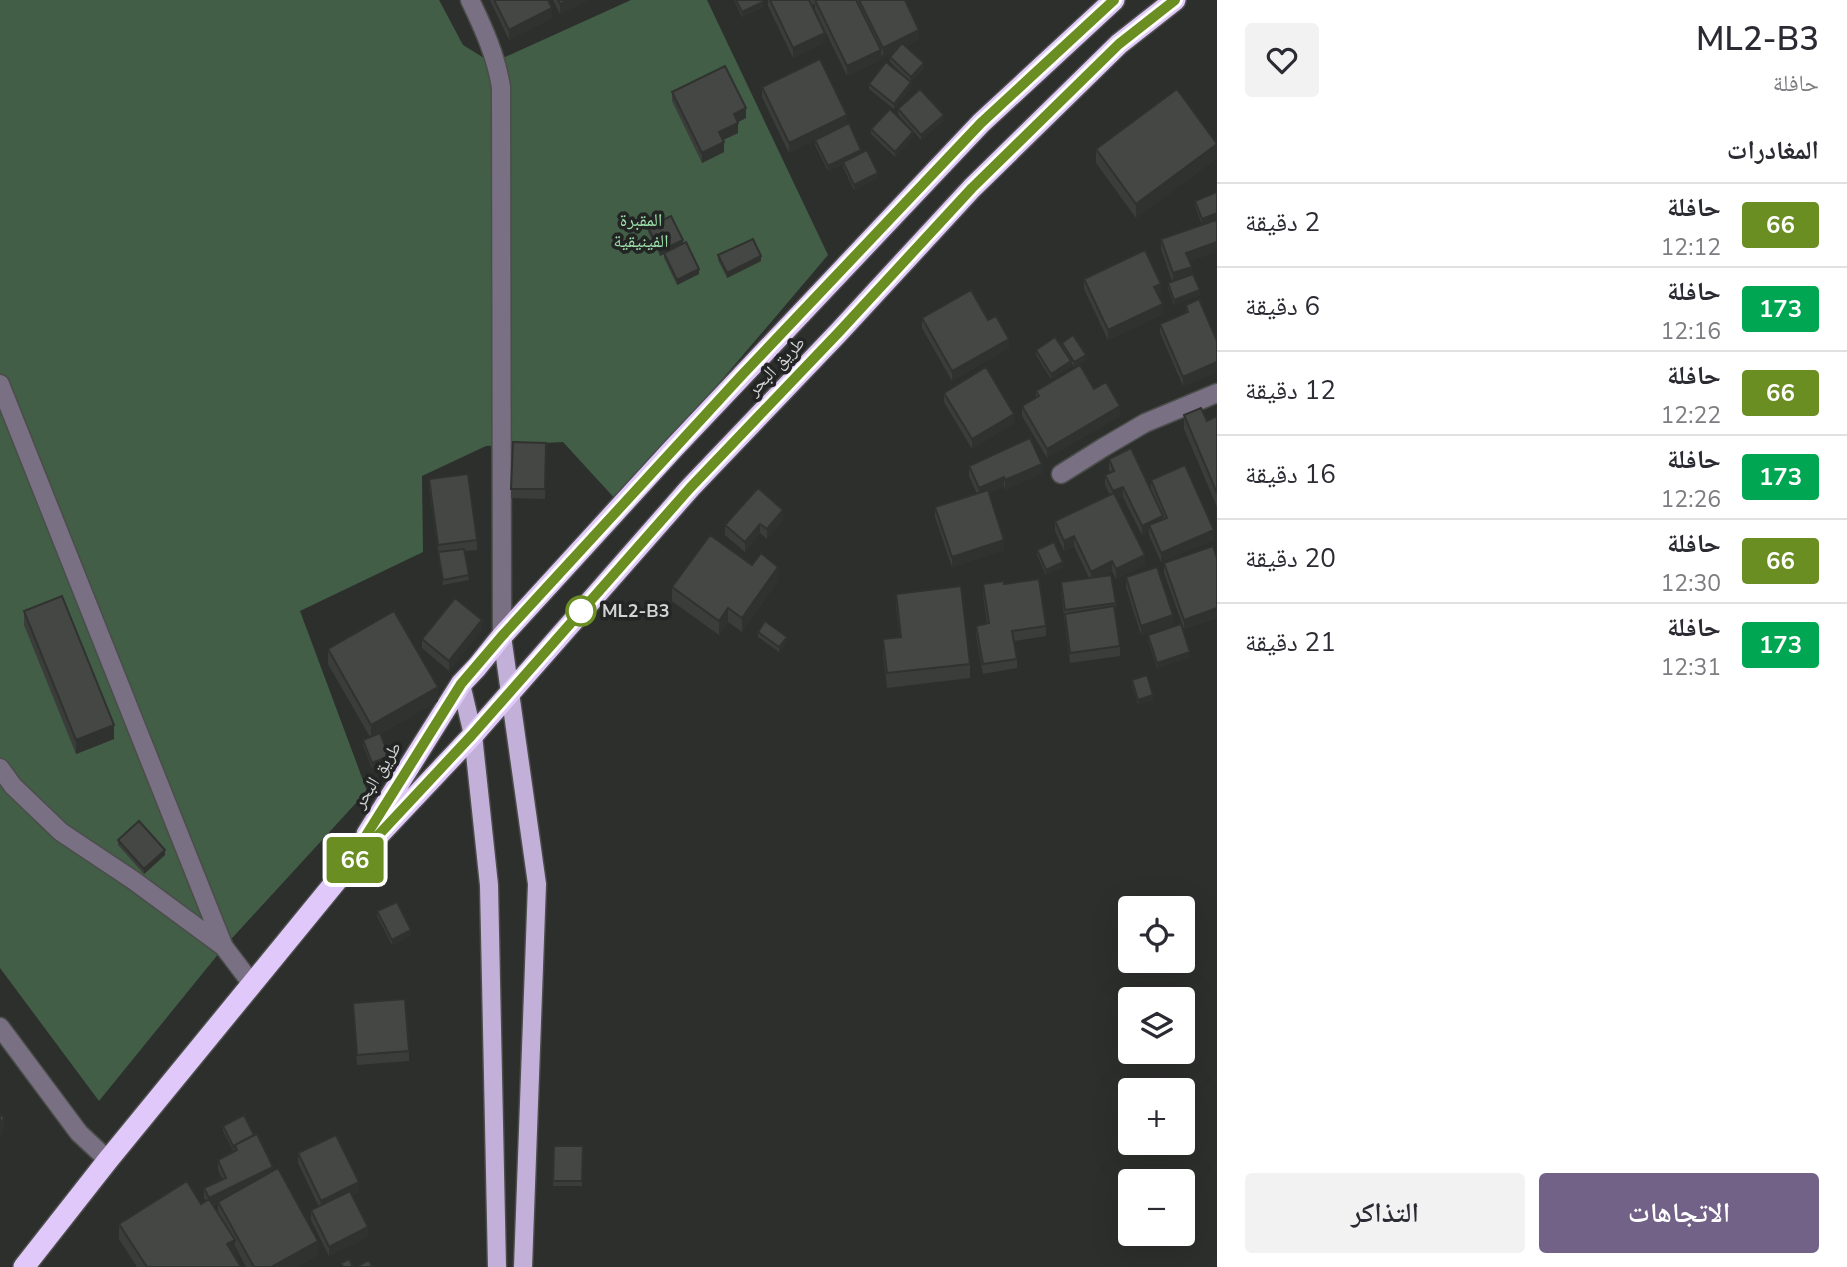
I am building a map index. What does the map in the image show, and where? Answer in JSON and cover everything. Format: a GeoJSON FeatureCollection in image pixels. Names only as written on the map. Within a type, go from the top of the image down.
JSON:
{"type":"FeatureCollection","features":[{"type":"Feature","properties":{"kind":"highway","name":"طريق البحر"},"geometry":{"type":"LineString","coordinates":[[342,874],[461,684],[502,636],[690,430],[981,123],[1114,0]]}},
{"type":"Feature","properties":{"kind":"highway","name":"طريق البحر"},"geometry":{"type":"LineString","coordinates":[[24,1267],[342,874],[472,735],[690,488],[972,188],[1119,44],[1175,0]]}},
{"type":"Feature","properties":{"kind":"main road"},"geometry":{"type":"LineString","coordinates":[[502,636],[537,884],[523,1267]]}},
{"type":"Feature","properties":{"kind":"main road"},"geometry":{"type":"LineString","coordinates":[[461,684],[472,735],[489,886],[497,1267]]}},
{"type":"Feature","properties":{"kind":"street"},"geometry":{"type":"LineString","coordinates":[[470,0],[491,46],[502,87],[502,636]]}},
{"type":"Feature","properties":{"kind":"street"},"geometry":{"type":"LineString","coordinates":[[0,384],[224,947],[252,984]]}},
{"type":"Feature","properties":{"kind":"street"},"geometry":{"type":"LineString","coordinates":[[1061,474],[1145,423],[1217,393]]}},
{"type":"Feature","properties":{"kind":"street"},"geometry":{"type":"LineString","coordinates":[[0,768],[13,786],[61,832],[133,880],[224,947]]}},
{"type":"Feature","properties":{"kind":"street"},"geometry":{"type":"LineString","coordinates":[[0,1027],[79,1133],[108,1160]]}},
{"type":"Feature","properties":{"kind":"green space","name":"المقبرة الفينيقية"},"geometry":{"type":"Polygon","coordinates":[[[0,0],[439,0],[463,45],[492,63],[631,0],[707,0],[828,255],[618,502],[563,442],[486,446],[422,476],[423,552],[300,611],[367,791],[224,947],[99,1101],[0,968],[0,0]]]}},
{"type":"Feature","properties":{"kind":"building"},"geometry":{"type":"Polygon","coordinates":[[[494,0],[548,0],[552,8],[509,30],[494,0]]]}},
{"type":"Feature","properties":{"kind":"building"},"geometry":{"type":"Polygon","coordinates":[[[736,0],[762,0],[763,2],[742,12],[736,0]]]}},
{"type":"Feature","properties":{"kind":"building"},"geometry":{"type":"Polygon","coordinates":[[[770,0],[809,0],[825,33],[793,48],[770,0]]]}},
{"type":"Feature","properties":{"kind":"building"},"geometry":{"type":"Polygon","coordinates":[[[815,0],[856,0],[881,50],[847,66],[815,0]]]}},
{"type":"Feature","properties":{"kind":"building"},"geometry":{"type":"Polygon","coordinates":[[[859,0],[905,0],[919,30],[883,48],[859,0]]]}},
{"type":"Feature","properties":{"kind":"building"},"geometry":{"type":"Polygon","coordinates":[[[902,43],[924,63],[911,77],[890,57],[902,43]]]}},
{"type":"Feature","properties":{"kind":"building"},"geometry":{"type":"Polygon","coordinates":[[[820,59],[847,115],[789,143],[762,87],[820,59]]]}},
{"type":"Feature","properties":{"kind":"building"},"geometry":{"type":"Polygon","coordinates":[[[886,62],[911,82],[894,104],[869,84],[886,62]]]}},
{"type":"Feature","properties":{"kind":"building"},"geometry":{"type":"Polygon","coordinates":[[[725,66],[746,108],[734,114],[738,123],[719,132],[724,142],[702,153],[672,92],[725,66]]]}},
{"type":"Feature","properties":{"kind":"building"},"geometry":{"type":"Polygon","coordinates":[[[920,89],[944,115],[921,135],[898,109],[920,89]]]}},
{"type":"Feature","properties":{"kind":"building"},"geometry":{"type":"Polygon","coordinates":[[[1177,89],[1217,144],[1136,204],[1096,149],[1177,89]]]}},
{"type":"Feature","properties":{"kind":"building"},"geometry":{"type":"Polygon","coordinates":[[[890,109],[913,132],[895,152],[871,129],[890,109]]]}},
{"type":"Feature","properties":{"kind":"building"},"geometry":{"type":"Polygon","coordinates":[[[849,123],[861,150],[828,166],[815,140],[849,123]]]}},
{"type":"Feature","properties":{"kind":"building"},"geometry":{"type":"Polygon","coordinates":[[[867,150],[878,173],[854,185],[843,162],[867,150]]]}},
{"type":"Feature","properties":{"kind":"building"},"geometry":{"type":"Polygon","coordinates":[[[1217,192],[1217,213],[1202,219],[1195,201],[1217,192]]]}},
{"type":"Feature","properties":{"kind":"building"},"geometry":{"type":"Polygon","coordinates":[[[671,216],[683,240],[660,251],[648,227],[671,216]]]}},
{"type":"Feature","properties":{"kind":"building"},"geometry":{"type":"Polygon","coordinates":[[[1216,220],[1217,242],[1186,253],[1192,267],[1173,273],[1161,239],[1216,220]]]}},
{"type":"Feature","properties":{"kind":"building"},"geometry":{"type":"Polygon","coordinates":[[[753,239],[761,256],[727,273],[718,255],[753,239]]]}},
{"type":"Feature","properties":{"kind":"building"},"geometry":{"type":"Polygon","coordinates":[[[686,242],[699,269],[677,280],[664,253],[686,242]]]}},
{"type":"Feature","properties":{"kind":"building"},"geometry":{"type":"Polygon","coordinates":[[[1145,250],[1161,284],[1154,287],[1163,304],[1108,330],[1084,279],[1145,250]]]}},
{"type":"Feature","properties":{"kind":"building"},"geometry":{"type":"Polygon","coordinates":[[[1193,274],[1200,290],[1174,300],[1168,283],[1193,274]]]}},
{"type":"Feature","properties":{"kind":"building"},"geometry":{"type":"Polygon","coordinates":[[[971,290],[988,320],[996,316],[1009,339],[952,371],[922,318],[971,290]]]}},
{"type":"Feature","properties":{"kind":"building"},"geometry":{"type":"Polygon","coordinates":[[[1199,299],[1217,341],[1217,362],[1183,377],[1160,324],[1188,312],[1186,305],[1199,299]]]}},
{"type":"Feature","properties":{"kind":"building"},"geometry":{"type":"Polygon","coordinates":[[[1073,335],[1086,355],[1074,362],[1062,343],[1073,335]]]}},
{"type":"Feature","properties":{"kind":"building"},"geometry":{"type":"Polygon","coordinates":[[[1055,337],[1071,361],[1051,374],[1036,350],[1055,337]]]}},
{"type":"Feature","properties":{"kind":"building"},"geometry":{"type":"Polygon","coordinates":[[[1080,365],[1094,389],[1106,382],[1120,406],[1047,449],[1022,406],[1039,396],[1036,391],[1080,365]]]}},
{"type":"Feature","properties":{"kind":"building"},"geometry":{"type":"Polygon","coordinates":[[[986,367],[1014,414],[972,439],[944,393],[986,367]]]}},
{"type":"Feature","properties":{"kind":"building"},"geometry":{"type":"Polygon","coordinates":[[[1201,408],[1207,421],[1217,416],[1217,493],[1184,415],[1201,408]]]}},
{"type":"Feature","properties":{"kind":"building"},"geometry":{"type":"Polygon","coordinates":[[[1030,438],[1042,464],[979,488],[969,466],[1030,438]]]}},
{"type":"Feature","properties":{"kind":"building"},"geometry":{"type":"Polygon","coordinates":[[[513,442],[546,443],[545,489],[511,489],[513,442]]]}},
{"type":"Feature","properties":{"kind":"building"},"geometry":{"type":"Polygon","coordinates":[[[1131,448],[1163,516],[1142,526],[1123,487],[1113,491],[1105,475],[1114,471],[1109,459],[1131,448]]]}},
{"type":"Feature","properties":{"kind":"building"},"geometry":{"type":"Polygon","coordinates":[[[1185,465],[1214,530],[1161,553],[1149,525],[1167,518],[1151,480],[1185,465]]]}},
{"type":"Feature","properties":{"kind":"building"},"geometry":{"type":"Polygon","coordinates":[[[468,474],[477,540],[438,545],[429,479],[468,474]]]}},
{"type":"Feature","properties":{"kind":"building"},"geometry":{"type":"Polygon","coordinates":[[[758,488],[783,510],[767,529],[760,524],[745,542],[725,525],[758,488]]]}},
{"type":"Feature","properties":{"kind":"building"},"geometry":{"type":"Polygon","coordinates":[[[988,490],[1004,540],[952,557],[935,507],[988,490]]]}},
{"type":"Feature","properties":{"kind":"building"},"geometry":{"type":"Polygon","coordinates":[[[1114,493],[1145,555],[1116,569],[1112,561],[1091,572],[1074,536],[1064,541],[1055,521],[1114,493]]]}},
{"type":"Feature","properties":{"kind":"building"},"geometry":{"type":"Polygon","coordinates":[[[710,535],[752,565],[761,553],[778,567],[742,618],[728,608],[719,621],[672,587],[710,535]]]}},
{"type":"Feature","properties":{"kind":"building"},"geometry":{"type":"Polygon","coordinates":[[[1054,542],[1063,562],[1046,570],[1037,550],[1054,542]]]}},
{"type":"Feature","properties":{"kind":"building"},"geometry":{"type":"Polygon","coordinates":[[[1213,546],[1217,558],[1217,608],[1184,620],[1164,563],[1213,546]]]}},
{"type":"Feature","properties":{"kind":"building"},"geometry":{"type":"Polygon","coordinates":[[[464,549],[469,575],[443,580],[438,552],[464,549]]]}},
{"type":"Feature","properties":{"kind":"building"},"geometry":{"type":"Polygon","coordinates":[[[1157,567],[1173,615],[1141,626],[1126,577],[1157,567]]]}},
{"type":"Feature","properties":{"kind":"building"},"geometry":{"type":"Polygon","coordinates":[[[1111,575],[1116,603],[1065,610],[1061,582],[1111,575]]]}},
{"type":"Feature","properties":{"kind":"building"},"geometry":{"type":"Polygon","coordinates":[[[1039,579],[1046,626],[1012,631],[1017,659],[983,664],[976,626],[989,623],[983,584],[1039,579]]]}},
{"type":"Feature","properties":{"kind":"building"},"geometry":{"type":"Polygon","coordinates":[[[961,586],[970,664],[887,673],[883,639],[901,637],[896,594],[961,586]]]}},
{"type":"Feature","properties":{"kind":"building"},"geometry":{"type":"Polygon","coordinates":[[[62,596],[114,725],[76,740],[24,611],[62,596]]]}},
{"type":"Feature","properties":{"kind":"building"},"geometry":{"type":"Polygon","coordinates":[[[455,598],[482,620],[449,661],[422,639],[455,598]]]}},
{"type":"Feature","properties":{"kind":"building"},"geometry":{"type":"Polygon","coordinates":[[[1114,606],[1120,646],[1070,653],[1065,614],[1114,606]]]}},
{"type":"Feature","properties":{"kind":"building"},"geometry":{"type":"Polygon","coordinates":[[[394,611],[438,687],[371,725],[328,649],[394,611]]]}},
{"type":"Feature","properties":{"kind":"building"},"geometry":{"type":"Polygon","coordinates":[[[765,621],[787,637],[779,647],[758,632],[765,621]]]}},
{"type":"Feature","properties":{"kind":"building"},"geometry":{"type":"Polygon","coordinates":[[[1181,624],[1190,652],[1157,663],[1148,635],[1181,624]]]}},
{"type":"Feature","properties":{"kind":"building"},"geometry":{"type":"Polygon","coordinates":[[[1147,675],[1153,695],[1138,700],[1132,680],[1147,675]]]}},
{"type":"Feature","properties":{"kind":"building"},"geometry":{"type":"Polygon","coordinates":[[[380,733],[389,756],[372,763],[363,740],[380,733]]]}},
{"type":"Feature","properties":{"kind":"building"},"geometry":{"type":"Polygon","coordinates":[[[139,821],[165,850],[144,869],[118,840],[139,821]]]}},
{"type":"Feature","properties":{"kind":"building"},"geometry":{"type":"Polygon","coordinates":[[[397,902],[411,930],[392,940],[377,911],[397,902]]]}},
{"type":"Feature","properties":{"kind":"building"},"geometry":{"type":"Polygon","coordinates":[[[405,999],[409,1051],[357,1055],[353,1003],[405,999]]]}},
{"type":"Feature","properties":{"kind":"building"},"geometry":{"type":"Polygon","coordinates":[[[244,1115],[254,1135],[234,1148],[223,1126],[244,1115]]]}},
{"type":"Feature","properties":{"kind":"building"},"geometry":{"type":"Polygon","coordinates":[[[257,1134],[273,1167],[209,1198],[204,1188],[226,1178],[218,1160],[237,1150],[235,1145],[257,1134]]]}},
{"type":"Feature","properties":{"kind":"building"},"geometry":{"type":"Polygon","coordinates":[[[336,1135],[359,1182],[321,1201],[298,1153],[336,1135]]]}},
{"type":"Feature","properties":{"kind":"building"},"geometry":{"type":"Polygon","coordinates":[[[554,1146],[583,1146],[582,1181],[553,1181],[554,1146]]]}},
{"type":"Feature","properties":{"kind":"building"},"geometry":{"type":"Polygon","coordinates":[[[278,1168],[318,1241],[271,1267],[254,1267],[218,1202],[278,1168]]]}},
{"type":"Feature","properties":{"kind":"building"},"geometry":{"type":"Polygon","coordinates":[[[187,1181],[201,1204],[209,1199],[235,1240],[227,1244],[241,1267],[147,1267],[119,1224],[187,1181]]]}},
{"type":"Feature","properties":{"kind":"building"},"geometry":{"type":"Polygon","coordinates":[[[350,1191],[368,1227],[329,1247],[311,1210],[350,1191]]]}},
{"type":"Feature","properties":{"kind":"building"},"geometry":{"type":"Polygon","coordinates":[[[349,1259],[353,1267],[343,1267],[341,1263],[349,1259]]]}},
{"type":"Feature","properties":{"kind":"building"},"geometry":{"type":"Polygon","coordinates":[[[369,1260],[372,1267],[356,1267],[369,1260]]]}},
{"type":"Feature","properties":{"kind":"bus line","name":"66"},"geometry":{"type":"LineString","coordinates":[[1114,0],[981,123],[810,302],[502,636],[461,684],[342,874],[472,735],[690,488],[972,188],[1119,44],[1175,0]]}},
{"type":"Feature","properties":{"kind":"place","name":"ML2-B3"},"geometry":{"type":"Point","coordinates":[581,611]}}]}
